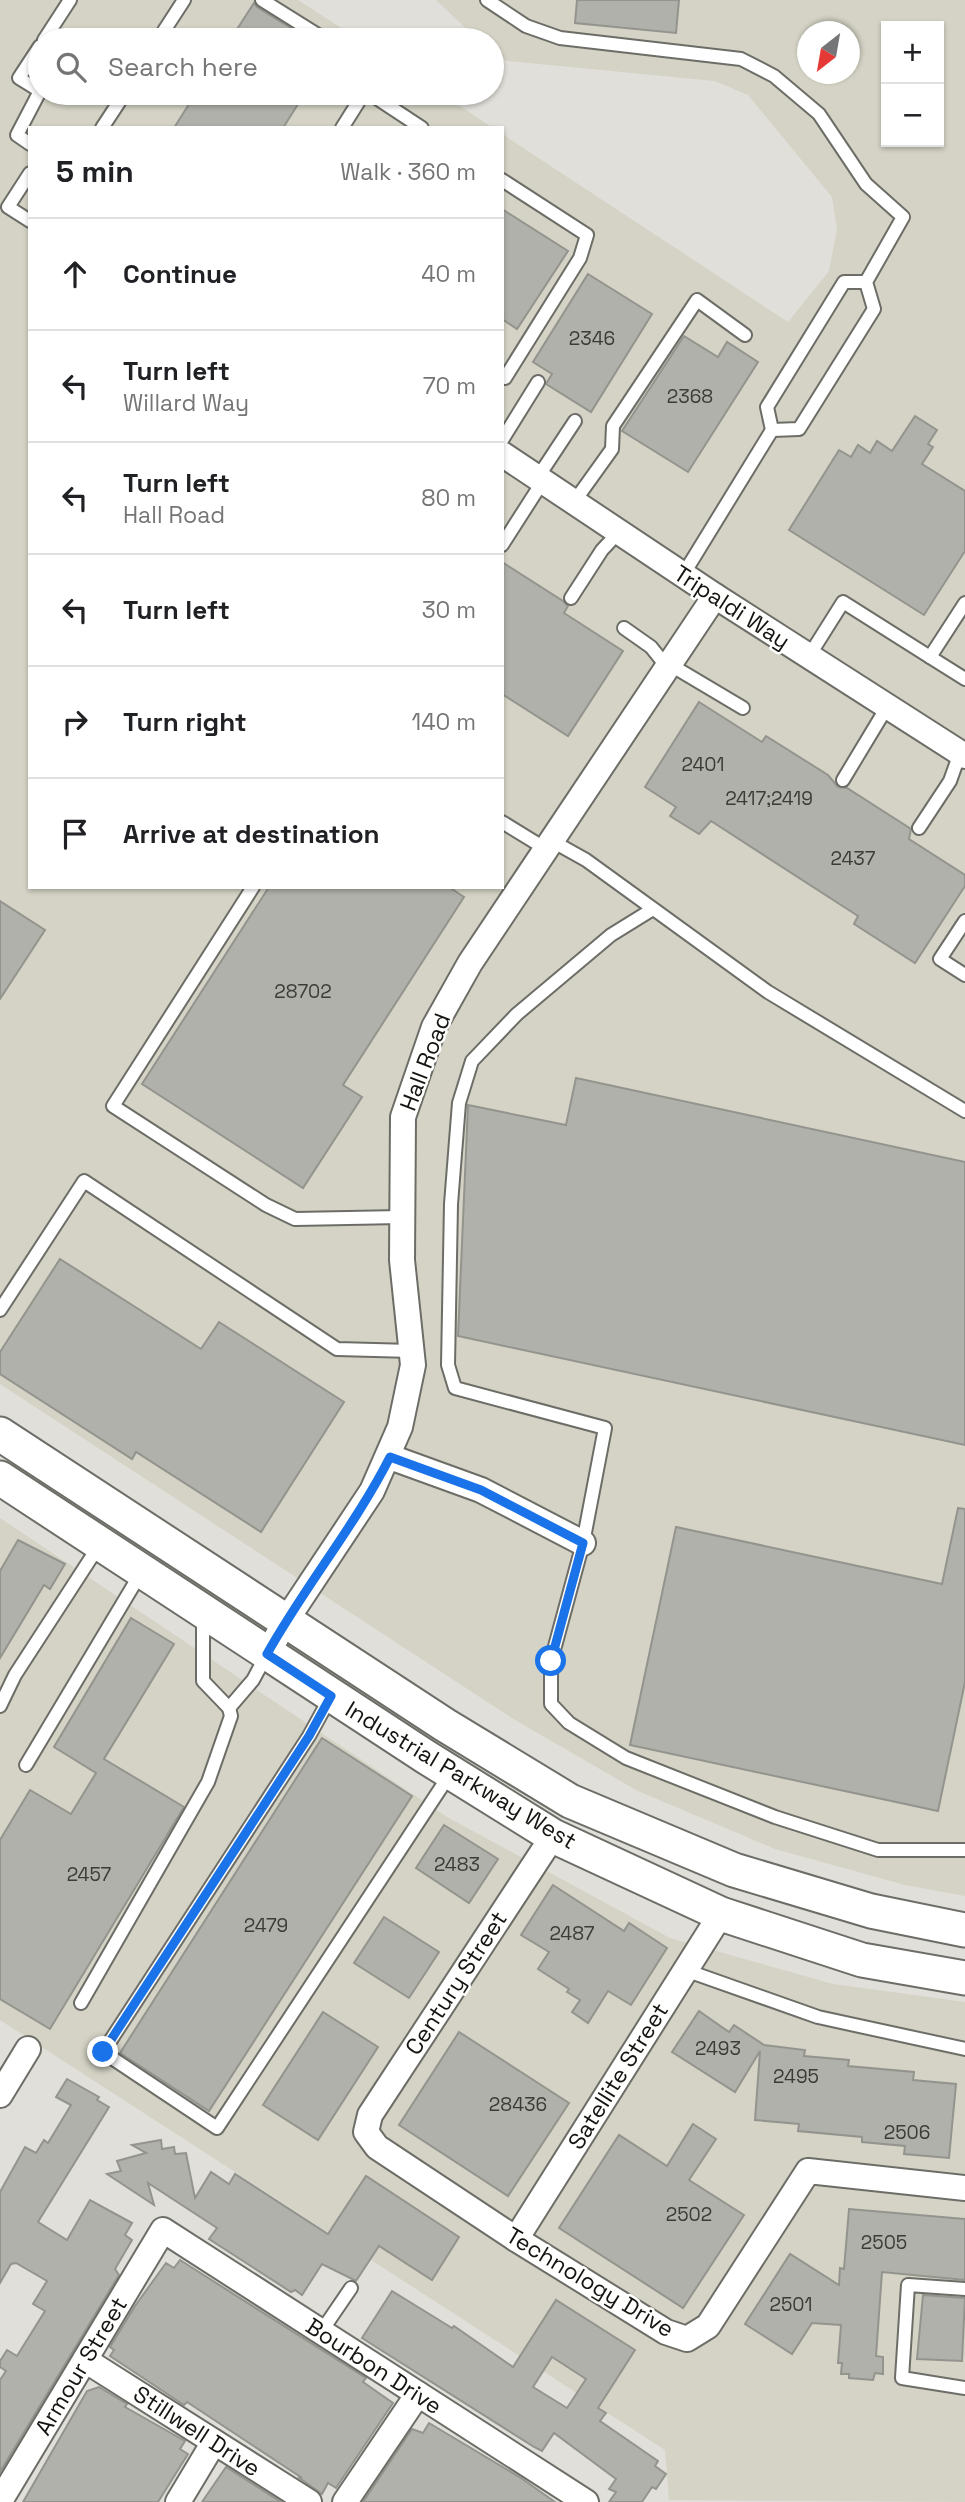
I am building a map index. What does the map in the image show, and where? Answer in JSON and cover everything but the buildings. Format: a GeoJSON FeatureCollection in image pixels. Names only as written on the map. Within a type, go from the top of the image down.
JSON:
{"type":"FeatureCollection","features":[{"type":"Feature","properties":{"kind":"main road","name":"Industrial Parkway West"},"geometry":{"type":"LineString","coordinates":[[0,1434],[287,1619],[445,1725],[570,1801],[734,1870],[871,1911],[965,1930]]}},
{"type":"Feature","properties":{"kind":"main road","name":"Industrial Parkway West"},"geometry":{"type":"LineString","coordinates":[[0,1478],[331,1696],[553,1836],[721,1914],[862,1960],[965,1978]]}},
{"type":"Feature","properties":{"kind":"street","name":"Tripaldi Way"},"geometry":{"type":"LineString","coordinates":[[504,454],[683,575],[962,755]]}},
{"type":"Feature","properties":{"kind":"street","name":"Hall Road"},"geometry":{"type":"LineString","coordinates":[[267,1654],[287,1619],[372,1492],[390,1457],[400,1427],[413,1364],[401,1217],[403,1117],[434,1027],[470,963],[715,596]]}},
{"type":"Feature","properties":{"kind":"street"},"geometry":{"type":"LineString","coordinates":[[390,1457],[481,1490],[583,1543]]}},
{"type":"Feature","properties":{"kind":"street","name":"Century Street"},"geometry":{"type":"LineString","coordinates":[[366,2132],[370,2115],[553,1836]]}},
{"type":"Feature","properties":{"kind":"street","name":"Satellite Street"},"geometry":{"type":"LineString","coordinates":[[516,2239],[721,1914]]}},
{"type":"Feature","properties":{"kind":"street"},"geometry":{"type":"LineString","coordinates":[[0,2095],[28,2049]]}},
{"type":"Feature","properties":{"kind":"street","name":"Technology Drive"},"geometry":{"type":"LineString","coordinates":[[366,2132],[377,2147],[516,2239],[666,2332],[687,2339],[708,2326],[808,2171],[965,2188]]}},
{"type":"Feature","properties":{"kind":"street","name":"Bourbon Drive"},"geometry":{"type":"LineString","coordinates":[[163,2230],[586,2502]]}},
{"type":"Feature","properties":{"kind":"street","name":"Armour Street"},"geometry":{"type":"LineString","coordinates":[[0,2501],[163,2230]]}},
{"type":"Feature","properties":{"kind":"street","name":"Stillwell Drive"},"geometry":{"type":"LineString","coordinates":[[85,2360],[309,2502]]}},
{"type":"Feature","properties":{"kind":"street"},"geometry":{"type":"LineString","coordinates":[[345,2502],[418,2394]]}},
{"type":"Feature","properties":{"kind":"street"},"geometry":{"type":"LineString","coordinates":[[178,2502],[214,2442]]}},
{"type":"Feature","properties":{"kind":"lane"},"geometry":{"type":"LineString","coordinates":[[52,28],[70,0]]}},
{"type":"Feature","properties":{"kind":"lane"},"geometry":{"type":"LineString","coordinates":[[166,28],[184,0]]}},
{"type":"Feature","properties":{"kind":"lane"},"geometry":{"type":"LineString","coordinates":[[262,0],[307,28]]}},
{"type":"Feature","properties":{"kind":"lane"},"geometry":{"type":"LineString","coordinates":[[487,0],[526,26],[560,38],[741,59],[774,76],[819,114],[866,184],[902,217],[866,282],[874,309],[799,429],[772,430]]}},
{"type":"Feature","properties":{"kind":"lane"},"geometry":{"type":"LineString","coordinates":[[28,64],[19,78],[28,84]]}},
{"type":"Feature","properties":{"kind":"lane"},"geometry":{"type":"LineString","coordinates":[[28,143],[17,135],[33,105]]}},
{"type":"Feature","properties":{"kind":"lane"},"geometry":{"type":"LineString","coordinates":[[103,126],[117,105]]}},
{"type":"Feature","properties":{"kind":"lane"},"geometry":{"type":"LineString","coordinates":[[343,126],[356,105]]}},
{"type":"Feature","properties":{"kind":"lane"},"geometry":{"type":"LineString","coordinates":[[387,105],[419,126]]}},
{"type":"Feature","properties":{"kind":"lane"},"geometry":{"type":"LineString","coordinates":[[28,176],[8,207],[28,220]]}},
{"type":"Feature","properties":{"kind":"lane"},"geometry":{"type":"LineString","coordinates":[[504,181],[587,235],[580,258],[504,377]]}},
{"type":"Feature","properties":{"kind":"lane"},"geometry":{"type":"LineString","coordinates":[[683,575],[772,430],[767,407],[844,282],[866,282]]}},
{"type":"Feature","properties":{"kind":"lane"},"geometry":{"type":"LineString","coordinates":[[574,502],[612,449],[613,426],[697,300],[746,335]]}},
{"type":"Feature","properties":{"kind":"lane"},"geometry":{"type":"LineString","coordinates":[[504,437],[538,382]]}},
{"type":"Feature","properties":{"kind":"lane"},"geometry":{"type":"LineString","coordinates":[[504,542],[575,421]]}},
{"type":"Feature","properties":{"kind":"lane"},"geometry":{"type":"LineString","coordinates":[[571,598],[602,550],[620,532]]}},
{"type":"Feature","properties":{"kind":"lane"},"geometry":{"type":"LineString","coordinates":[[809,656],[843,602],[965,679]]}},
{"type":"Feature","properties":{"kind":"lane"},"geometry":{"type":"LineString","coordinates":[[930,657],[965,603]]}},
{"type":"Feature","properties":{"kind":"lane"},"geometry":{"type":"LineString","coordinates":[[624,628],[651,647],[668,666],[743,708]]}},
{"type":"Feature","properties":{"kind":"lane"},"geometry":{"type":"LineString","coordinates":[[843,780],[887,707]]}},
{"type":"Feature","properties":{"kind":"lane"},"geometry":{"type":"LineString","coordinates":[[919,828],[950,781],[962,755]]}},
{"type":"Feature","properties":{"kind":"lane"},"geometry":{"type":"LineString","coordinates":[[504,823],[586,860],[768,992],[965,1111]]}},
{"type":"Feature","properties":{"kind":"lane"},"geometry":{"type":"LineString","coordinates":[[252,889],[113,1106],[266,1205],[295,1219],[401,1217]]}},
{"type":"Feature","properties":{"kind":"lane"},"geometry":{"type":"LineString","coordinates":[[653,909],[611,935],[517,1014],[472,1061],[459,1103],[451,1204],[448,1365],[455,1388],[606,1428],[583,1543],[551,1661],[551,1704],[569,1723],[626,1758],[775,1816],[878,1850],[965,1850]]}},
{"type":"Feature","properties":{"kind":"lane"},"geometry":{"type":"LineString","coordinates":[[965,921],[940,959],[965,975]]}},
{"type":"Feature","properties":{"kind":"lane"},"geometry":{"type":"LineString","coordinates":[[0,1310],[84,1181],[337,1349],[412,1351]]}},
{"type":"Feature","properties":{"kind":"lane"},"geometry":{"type":"LineString","coordinates":[[0,1706],[15,1675],[100,1544]]}},
{"type":"Feature","properties":{"kind":"lane"},"geometry":{"type":"LineString","coordinates":[[26,1765],[142,1571]]}},
{"type":"Feature","properties":{"kind":"lane"},"geometry":{"type":"LineString","coordinates":[[81,2003],[208,1782],[231,1716],[229,1708],[203,1681],[203,1611]]}},
{"type":"Feature","properties":{"kind":"lane"},"geometry":{"type":"LineString","coordinates":[[229,1708],[253,1681],[267,1654]]}},
{"type":"Feature","properties":{"kind":"lane"},"geometry":{"type":"LineString","coordinates":[[331,1696],[309,1736],[103,2052],[217,2128],[451,1773]]}},
{"type":"Feature","properties":{"kind":"lane"},"geometry":{"type":"LineString","coordinates":[[685,1970],[818,2017],[965,2049]]}},
{"type":"Feature","properties":{"kind":"lane"},"geometry":{"type":"LineString","coordinates":[[965,2289],[908,2285],[902,2378],[965,2388]]}},
{"type":"Feature","properties":{"kind":"lane"},"geometry":{"type":"LineString","coordinates":[[321,2332],[351,2288]]}},
{"type":"Feature","properties":{"kind":"shaded area"},"geometry":{"type":"Polygon","coordinates":[[[0,0],[298,0],[341,28],[28,28],[28,105],[458,105],[490,126],[28,126],[28,889],[504,889],[504,135],[788,322],[829,271],[837,229],[832,197],[748,95],[715,81],[504,60],[504,28],[465,28],[436,0],[965,0],[965,1896],[905,1885],[775,1849],[638,1791],[515,1720],[0,1384],[0,0]]]}},
{"type":"Feature","properties":{"kind":"shaded area"},"geometry":{"type":"Polygon","coordinates":[[[0,1518],[447,1817],[670,1938],[833,1984],[965,2002],[965,2502],[669,2500],[665,2450],[0,2020],[0,1518]]]}},
{"type":"Feature","properties":{"kind":"route"},"geometry":{"type":"LineString","coordinates":[[103,2052],[309,1736],[331,1696],[267,1654],[287,1619],[372,1492],[390,1457],[481,1490],[583,1543],[551,1661]]}}]}
